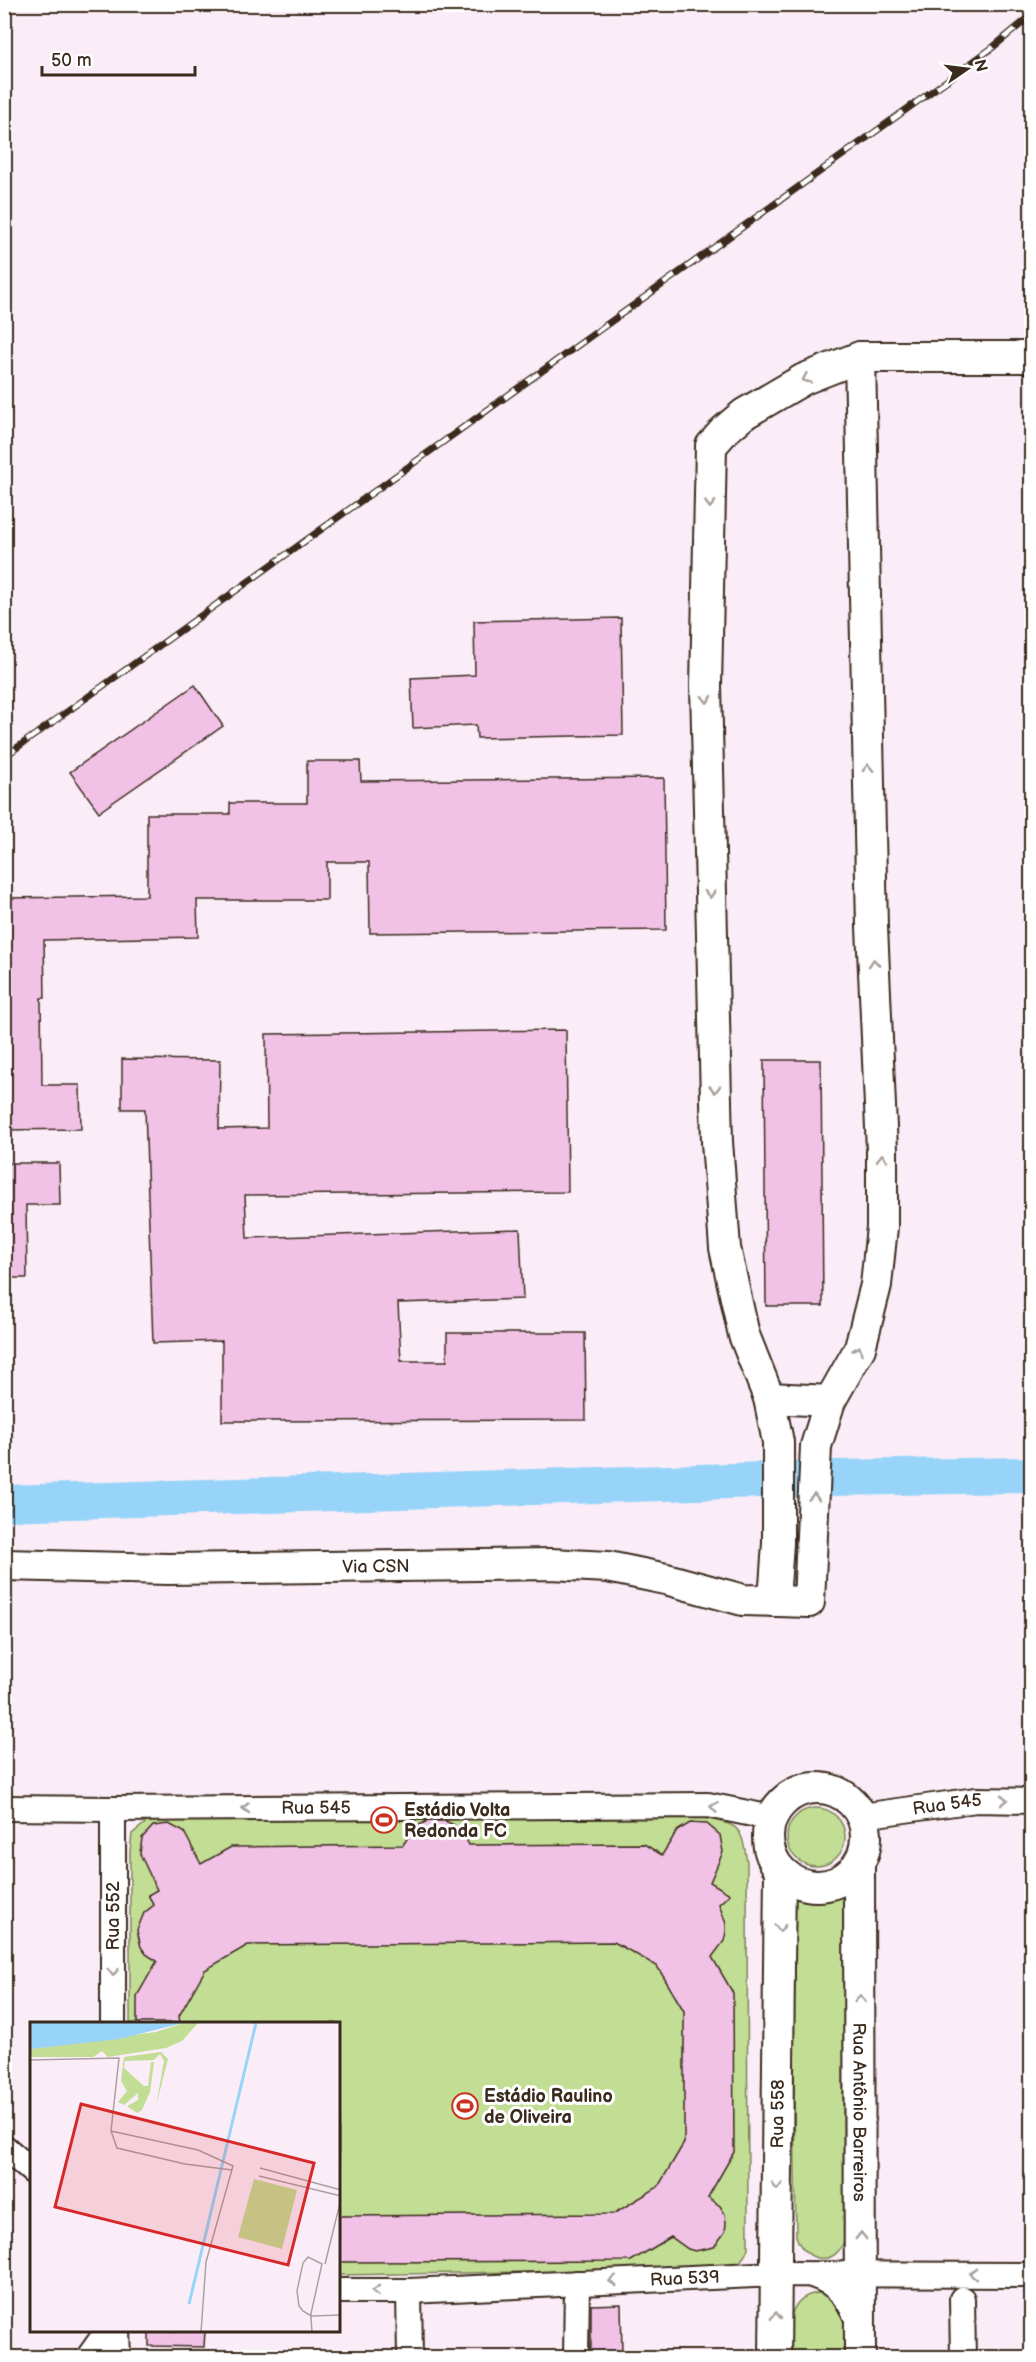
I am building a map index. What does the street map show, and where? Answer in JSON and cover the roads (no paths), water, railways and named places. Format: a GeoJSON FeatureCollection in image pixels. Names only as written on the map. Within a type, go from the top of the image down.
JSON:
{"type":"FeatureCollection","features":[{"type":"Feature","properties":{"kind":"street"},"geometry":{"type":"LineString","coordinates":[[774,1601],[778,1543],[778,1442],[769,1398],[744,1335],[725,1248],[717,1142],[706,686],[711,446],[744,414],[804,379],[860,357],[1032,357]]}},
{"type":"Feature","properties":{"kind":"street"},"geometry":{"type":"LineString","coordinates":[[769,1398],[830,1401],[860,1348],[876,1285],[882,1227],[882,1150],[872,927],[860,357]]}},
{"type":"Feature","properties":{"kind":"street","name":"Via CSN"},"geometry":{"type":"LineString","coordinates":[[4,1565],[168,1569],[563,1564],[608,1567],[666,1579],[743,1600],[809,1602],[816,1446],[830,1401]]}},
{"type":"Feature","properties":{"kind":"street"},"geometry":{"type":"LineString","coordinates":[[810,1787],[826,1788],[842,1793],[854,1803],[862,1816],[867,1832],[866,1849],[859,1864],[842,1880],[821,1887],[799,1882],[780,1870],[773,1858],[768,1845],[768,1831],[772,1818],[782,1802],[795,1792],[810,1787]]}},
{"type":"Feature","properties":{"kind":"street","name":"Rua 545"},"geometry":{"type":"LineString","coordinates":[[862,1816],[976,1800],[1032,1801]]}},
{"type":"Feature","properties":{"kind":"street","name":"Rua 545"},"geometry":{"type":"LineString","coordinates":[[4,1808],[708,1805],[772,1818]]}},
{"type":"Feature","properties":{"kind":"street","name":"Rua 552"},"geometry":{"type":"LineString","coordinates":[[113,1809],[113,2022]]}},
{"type":"Feature","properties":{"kind":"street","name":"Rua Antônio Barreiros"},"geometry":{"type":"LineString","coordinates":[[859,1864],[860,2358]]}},
{"type":"Feature","properties":{"kind":"street","name":"Rua 558"},"geometry":{"type":"LineString","coordinates":[[775,2358],[780,1870]]}},
{"type":"Feature","properties":{"kind":"street"},"geometry":{"type":"LineString","coordinates":[[4,2147],[30,2169]]}},
{"type":"Feature","properties":{"kind":"street","name":"Rua 539"},"geometry":{"type":"LineString","coordinates":[[340,2291],[409,2291],[776,2274],[1032,2275]]}},
{"type":"Feature","properties":{"kind":"street"},"geometry":{"type":"LineString","coordinates":[[807,2274],[829,2281],[841,2291],[861,2328]]}},
{"type":"Feature","properties":{"kind":"street"},"geometry":{"type":"LineString","coordinates":[[576,2358],[577,2283]]}},
{"type":"Feature","properties":{"kind":"street"},"geometry":{"type":"LineString","coordinates":[[409,2291],[410,2358]]}},
{"type":"Feature","properties":{"kind":"street"},"geometry":{"type":"LineString","coordinates":[[962,2299],[963,2358]]}},
{"type":"Feature","properties":{"kind":"street"},"geometry":{"type":"LineString","coordinates":[[88,2358],[107,2332]]}},
{"type":"Feature","properties":{"kind":"street"},"geometry":{"type":"LineString","coordinates":[[117,2332],[118,2358]]}},
{"type":"Feature","properties":{"kind":"waterway"},"geometry":{"type":"LineString","coordinates":[[4,1503],[831,1478],[1032,1475]]}},
{"type":"Feature","properties":{"kind":"railway"},"geometry":{"type":"LineString","coordinates":[[4,757],[992,48],[1032,15]]}},
{"type":"Feature","properties":{"kind":"place","name":"Estádio Volta Redonda FC"},"geometry":{"type":"Point","coordinates":[384,1820]}},
{"type":"Feature","properties":{"kind":"place","name":"Estádio Raulino de Oliveira"},"geometry":{"type":"Point","coordinates":[465,2106]}}]}
